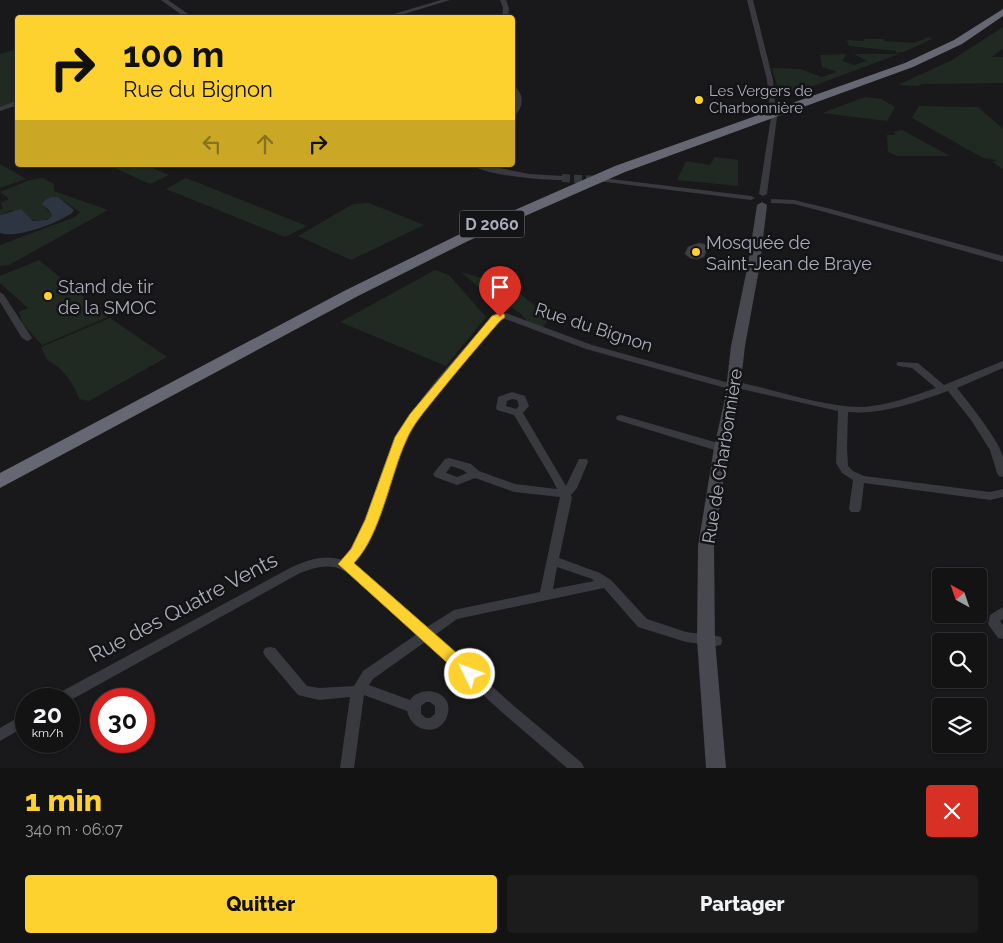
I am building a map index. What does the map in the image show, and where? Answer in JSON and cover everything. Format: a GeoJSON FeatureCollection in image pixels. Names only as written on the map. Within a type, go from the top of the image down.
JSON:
{"type":"FeatureCollection","features":[{"type":"Feature","properties":{"kind":"highway","name":"D 2060"},"geometry":{"type":"LineString","coordinates":[[0,468],[342,288],[474,223],[648,150],[908,59],[960,33],[1003,4]]}},
{"type":"Feature","properties":{"kind":"highway","name":"D 2060"},"geometry":{"type":"LineString","coordinates":[[0,481],[352,293],[480,230],[558,194],[655,155],[909,64],[958,42],[1003,12]]}},
{"type":"Feature","properties":{"kind":"street"},"geometry":{"type":"LineString","coordinates":[[164,0],[186,15]]}},
{"type":"Feature","properties":{"kind":"street"},"geometry":{"type":"LineString","coordinates":[[394,15],[447,0]]}},
{"type":"Feature","properties":{"kind":"street"},"geometry":{"type":"LineString","coordinates":[[504,0],[506,8],[505,15]]}},
{"type":"Feature","properties":{"kind":"street"},"geometry":{"type":"LineString","coordinates":[[750,0],[770,80],[772,103]]}},
{"type":"Feature","properties":{"kind":"street"},"geometry":{"type":"LineString","coordinates":[[515,90],[521,99],[515,110]]}},
{"type":"Feature","properties":{"kind":"street"},"geometry":{"type":"LineString","coordinates":[[0,109],[15,103]]}},
{"type":"Feature","properties":{"kind":"street","name":"Rue de Charbonnière"},"geometry":{"type":"LineString","coordinates":[[716,768],[706,546],[738,346],[766,200],[766,166],[774,117]]}},
{"type":"Feature","properties":{"kind":"street"},"geometry":{"type":"LineString","coordinates":[[483,167],[506,174],[535,178],[562,178]]}},
{"type":"Feature","properties":{"kind":"street"},"geometry":{"type":"LineString","coordinates":[[606,180],[751,198],[752,201],[794,202],[1003,259]]}},
{"type":"Feature","properties":{"kind":"street"},"geometry":{"type":"LineString","coordinates":[[0,295],[27,338]]}},
{"type":"Feature","properties":{"kind":"street","name":"Rue du Bignon"},"geometry":{"type":"LineString","coordinates":[[345,564],[357,552],[404,432],[414,416],[496,318],[506,316],[589,347],[733,385],[843,408],[869,410],[946,387],[1003,364]]}},
{"type":"Feature","properties":{"kind":"street"},"geometry":{"type":"LineString","coordinates":[[901,364],[915,365],[946,387],[975,418],[995,450],[1003,473]]}},
{"type":"Feature","properties":{"kind":"street"},"geometry":{"type":"LineString","coordinates":[[843,408],[842,464],[848,472],[859,478],[875,482],[990,496],[1002,495]]}},
{"type":"Feature","properties":{"kind":"street"},"geometry":{"type":"LineString","coordinates":[[518,413],[558,478],[566,498],[545,597]]}},
{"type":"Feature","properties":{"kind":"street"},"geometry":{"type":"LineString","coordinates":[[621,418],[721,448]]}},
{"type":"Feature","properties":{"kind":"street"},"geometry":{"type":"LineString","coordinates":[[476,474],[514,488],[548,494],[565,494],[572,488],[583,462]]}},
{"type":"Feature","properties":{"kind":"street"},"geometry":{"type":"LineString","coordinates":[[855,509],[859,478]]}},
{"type":"Feature","properties":{"kind":"street","name":"Rue des Quatre Vents"},"geometry":{"type":"LineString","coordinates":[[80,688],[313,562],[330,560],[345,564]]}},
{"type":"Feature","properties":{"kind":"street"},"geometry":{"type":"LineString","coordinates":[[553,561],[596,576],[607,583],[643,623],[686,638],[711,641]]}},
{"type":"Feature","properties":{"kind":"street"},"geometry":{"type":"LineString","coordinates":[[345,564],[358,573],[577,768]]}},
{"type":"Feature","properties":{"kind":"street"},"geometry":{"type":"LineString","coordinates":[[347,768],[359,689],[368,675],[454,615],[607,583]]}},
{"type":"Feature","properties":{"kind":"street"},"geometry":{"type":"LineString","coordinates":[[1003,612],[994,619],[994,624],[1003,634]]}},
{"type":"Feature","properties":{"kind":"street"},"geometry":{"type":"LineString","coordinates":[[270,652],[303,691],[320,694],[359,689],[413,707]]}},
{"type":"Feature","properties":{"kind":"street"},"geometry":{"type":"LineString","coordinates":[[0,735],[15,726]]}},
{"type":"Feature","properties":{"kind":"shaded area"},"geometry":{"type":"Polygon","coordinates":[[[1003,27],[1003,48],[992,57],[1003,57],[1003,83],[898,85],[952,60],[1003,27]]]}},
{"type":"Feature","properties":{"kind":"shaded area"},"geometry":{"type":"Polygon","coordinates":[[[929,37],[932,39],[904,52],[896,53],[896,51],[849,46],[847,40],[884,39],[884,41],[914,43],[929,37]]]}},
{"type":"Feature","properties":{"kind":"shaded area"},"geometry":{"type":"Polygon","coordinates":[[[15,51],[15,101],[0,107],[0,54],[15,51]]]}},
{"type":"Feature","properties":{"kind":"shaded area"},"geometry":{"type":"Polygon","coordinates":[[[847,54],[842,61],[854,65],[867,61],[854,54],[899,54],[797,92],[778,89],[772,68],[800,69],[822,77],[837,72],[822,67],[820,55],[847,54]]]}},
{"type":"Feature","properties":{"kind":"shaded area"},"geometry":{"type":"Polygon","coordinates":[[[865,97],[881,99],[895,107],[887,121],[822,113],[865,97]]]}},
{"type":"Feature","properties":{"kind":"shaded area"},"geometry":{"type":"Polygon","coordinates":[[[919,106],[978,107],[1003,129],[1003,169],[992,162],[997,160],[983,158],[912,118],[919,106]]]}},
{"type":"Feature","properties":{"kind":"shaded area"},"geometry":{"type":"Polygon","coordinates":[[[902,130],[950,156],[898,156],[888,152],[887,135],[895,135],[894,132],[902,130]]]}},
{"type":"Feature","properties":{"kind":"shaded area"},"geometry":{"type":"Polygon","coordinates":[[[715,157],[738,160],[738,186],[677,180],[686,161],[710,165],[715,157]]]}},
{"type":"Feature","properties":{"kind":"shaded area"},"geometry":{"type":"Polygon","coordinates":[[[0,164],[26,179],[0,188],[0,164]]]}},
{"type":"Feature","properties":{"kind":"shaded area"},"geometry":{"type":"Polygon","coordinates":[[[112,167],[151,167],[169,175],[150,184],[112,167]]]}},
{"type":"Feature","properties":{"kind":"shaded area"},"geometry":{"type":"Polygon","coordinates":[[[43,178],[54,184],[54,191],[108,210],[9,265],[0,266],[0,245],[75,217],[80,212],[58,197],[42,203],[52,216],[42,221],[37,221],[11,210],[0,215],[0,210],[3,208],[1,203],[9,199],[0,192],[30,180],[43,178]]]}},
{"type":"Feature","properties":{"kind":"shaded area"},"geometry":{"type":"Polygon","coordinates":[[[186,178],[307,226],[285,237],[166,189],[186,178]]]}},
{"type":"Feature","properties":{"kind":"shaded area"},"geometry":{"type":"Polygon","coordinates":[[[51,197],[58,197],[74,210],[66,217],[37,229],[16,234],[0,233],[0,215],[21,209],[33,221],[47,220],[52,216],[49,210],[42,204],[51,197]]]}},
{"type":"Feature","properties":{"kind":"shaded area"},"geometry":{"type":"Polygon","coordinates":[[[369,203],[424,225],[351,260],[298,236],[353,204],[369,203]]]}},
{"type":"Feature","properties":{"kind":"shaded area","name":"Stand de tir de la SMOC"},"geometry":{"type":"Polygon","coordinates":[[[39,260],[108,317],[42,345],[23,324],[19,312],[28,308],[0,283],[0,276],[39,260]]]}},
{"type":"Feature","properties":{"kind":"shaded area"},"geometry":{"type":"Polygon","coordinates":[[[435,270],[449,275],[486,317],[446,366],[340,322],[435,270]]]}},
{"type":"Feature","properties":{"kind":"shaded area"},"geometry":{"type":"Polygon","coordinates":[[[461,272],[512,287],[550,318],[543,327],[528,322],[511,307],[499,305],[461,272]]]}},
{"type":"Feature","properties":{"kind":"shaded area"},"geometry":{"type":"Polygon","coordinates":[[[110,318],[167,357],[89,401],[79,399],[67,376],[47,360],[41,347],[110,318]]]}},
{"type":"Feature","properties":{"kind":"building","name":"Mosquée de Saint-Jean de Braye"},"geometry":{"type":"Polygon","coordinates":[[[699,243],[708,245],[704,257],[690,258],[685,254],[688,247],[699,243]]]}},
{"type":"Feature","properties":{"kind":"tunnel"},"geometry":{"type":"LineString","coordinates":[[562,178],[599,180]]}},
{"type":"Feature","properties":{"kind":"place","name":"Les Vergers de Charbonnière"},"geometry":{"type":"Point","coordinates":[699,100]}},
{"type":"Feature","properties":{"kind":"place","name":"Mosquée de Saint-Jean de Braye"},"geometry":{"type":"Point","coordinates":[696,252]}},
{"type":"Feature","properties":{"kind":"place","name":"Stand de tir de la SMOC"},"geometry":{"type":"Point","coordinates":[48,296]}},
{"type":"Feature","properties":{"kind":"route"},"geometry":{"type":"LineString","coordinates":[[470,674],[358,573],[345,564],[357,552],[371,520],[400,440],[414,416],[454,366],[496,318],[500,317]]}}]}
